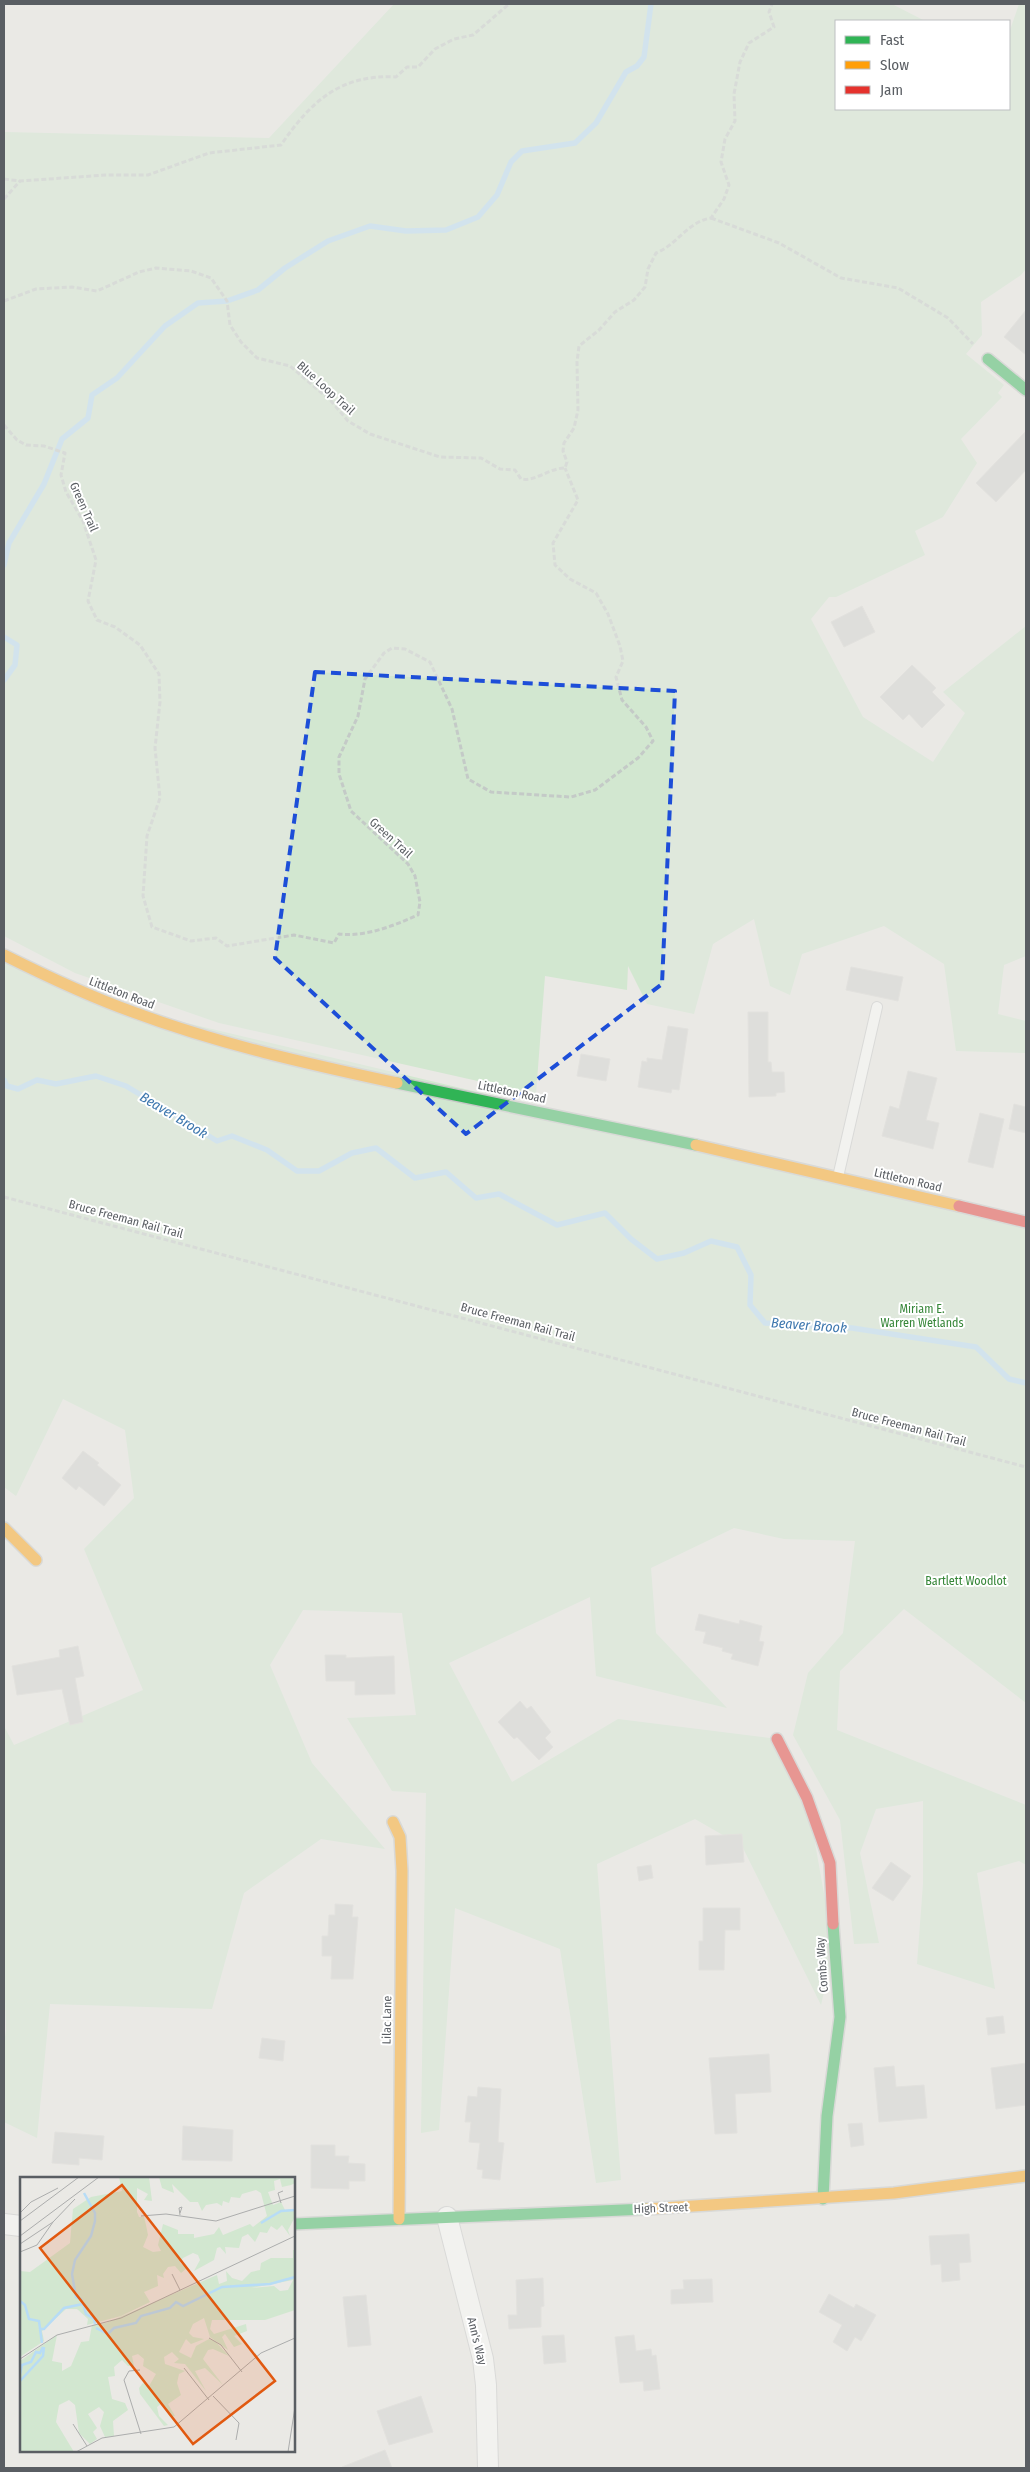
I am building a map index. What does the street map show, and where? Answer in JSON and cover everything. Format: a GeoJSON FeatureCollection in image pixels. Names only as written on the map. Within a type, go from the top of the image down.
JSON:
{"type":"FeatureCollection","features":[{"type":"Feature","properties":{"kind":"street"},"geometry":{"type":"LineString","coordinates":[[988,358],[1026,390]]}},
{"type":"Feature","properties":{"kind":"street","name":"Littleton Road"},"geometry":{"type":"LineString","coordinates":[[4,955],[115,1006],[212,1040],[838,1178],[1026,1222]]}},
{"type":"Feature","properties":{"kind":"street"},"geometry":{"type":"LineString","coordinates":[[4,1528],[36,1560]]}},
{"type":"Feature","properties":{"kind":"street","name":"Combs Way"},"geometry":{"type":"LineString","coordinates":[[777,1739],[807,1798],[830,1863],[840,2017],[827,2116],[823,2198]]}},
{"type":"Feature","properties":{"kind":"street","name":"Lilac Lane"},"geometry":{"type":"LineString","coordinates":[[394,1822],[400,1837],[402,1871],[399,2219]]}},
{"type":"Feature","properties":{"kind":"street","name":"High Street"},"geometry":{"type":"LineString","coordinates":[[295,2224],[681,2207],[823,2198],[894,2193],[1026,2176]]}},
{"type":"Feature","properties":{"kind":"street","name":"Ann's Way"},"geometry":{"type":"LineString","coordinates":[[447,2217],[483,2359],[486,2385],[488,2468]]}},
{"type":"Feature","properties":{"kind":"street"},"geometry":{"type":"LineString","coordinates":[[4,2224],[20,2226]]}},
{"type":"Feature","properties":{"kind":"lane"},"geometry":{"type":"LineString","coordinates":[[838,1178],[877,1007]]}},
{"type":"Feature","properties":{"kind":"path"},"geometry":{"type":"LineString","coordinates":[[4,179],[20,182],[106,175],[148,175],[209,152],[281,144],[295,124],[324,96],[341,84],[382,76],[396,77],[407,68],[418,67],[434,49],[454,39],[473,35],[509,4]]}},
{"type":"Feature","properties":{"kind":"path"},"geometry":{"type":"LineString","coordinates":[[711,218],[724,199],[729,185],[721,162],[725,139],[735,121],[734,94],[740,62],[749,43],[774,27],[775,23],[770,17],[772,4]]}},
{"type":"Feature","properties":{"kind":"path"},"geometry":{"type":"LineString","coordinates":[[4,199],[20,182]]}},
{"type":"Feature","properties":{"kind":"path"},"geometry":{"type":"LineString","coordinates":[[565,468],[567,462],[563,451],[564,443],[574,428],[578,410],[577,362],[579,346],[615,312],[634,300],[645,287],[648,269],[656,253],[666,249],[684,231],[702,220],[711,218],[779,242],[841,278],[898,288],[948,318],[988,358]]}},
{"type":"Feature","properties":{"kind":"path","name":"Blue Loop Trail"},"geometry":{"type":"LineString","coordinates":[[4,301],[36,289],[72,287],[96,290],[139,272],[156,268],[191,271],[211,278],[227,301],[230,325],[241,342],[257,358],[290,366],[331,401],[348,421],[370,434],[440,457],[481,458],[500,468],[515,470],[521,479],[528,481],[556,468],[565,468]]}},
{"type":"Feature","properties":{"kind":"path","name":"Green Trail"},"geometry":{"type":"LineString","coordinates":[[4,425],[17,440],[26,445],[44,446],[65,453],[61,475],[83,521],[96,560],[88,601],[97,620],[115,628],[140,645],[160,674],[160,702],[155,748],[156,774],[160,798],[147,836],[143,896],[152,927],[191,941],[216,938],[227,946],[294,934],[334,943],[339,934],[355,936],[401,923],[418,915],[420,902],[415,876],[408,864],[351,811],[339,774],[339,757],[358,716],[365,679],[384,654],[392,648],[405,648],[430,662],[452,708],[468,779],[491,792],[571,797],[595,790],[638,758],[653,741],[646,727],[622,700],[616,677],[623,661],[620,646],[608,614],[596,593],[570,579],[555,565],[553,543],[578,500],[565,468]]}},
{"type":"Feature","properties":{"kind":"path","name":"Bruce Freeman Rail Trail"},"geometry":{"type":"LineString","coordinates":[[4,1197],[1026,1467]]}},
{"type":"Feature","properties":{"kind":"highlighted area"},"geometry":{"type":"Polygon","coordinates":[[[315,672],[675,691],[662,984],[466,1134],[275,958],[315,672]]]}},
{"type":"Feature","properties":{"kind":"green space"},"geometry":{"type":"Polygon","coordinates":[[[394,4],[892,4],[923,20],[835,20],[835,110],[1010,110],[1010,30],[1019,4],[1026,4],[1026,269],[1021,275],[981,302],[982,335],[966,354],[1004,385],[998,393],[1002,397],[961,439],[977,463],[943,517],[915,531],[925,555],[836,597],[829,597],[811,619],[863,717],[933,762],[965,713],[943,692],[1026,626],[1026,956],[1004,965],[998,1014],[1026,1021],[1026,1053],[956,1051],[944,964],[884,926],[802,954],[790,995],[770,986],[754,919],[713,944],[694,1014],[647,1004],[628,966],[627,990],[545,976],[536,1094],[219,1023],[75,973],[4,936],[4,132],[269,138],[394,4]]]}},
{"type":"Feature","properties":{"kind":"green space"},"geometry":{"type":"Polygon","coordinates":[[[4,955],[115,1006],[1026,1222],[1026,1703],[904,1609],[840,1671],[837,1730],[1026,1805],[1026,1865],[1019,1861],[977,1873],[995,1989],[917,1964],[923,1884],[923,1801],[876,1809],[860,1853],[879,1943],[854,1944],[840,1820],[793,1735],[808,1673],[843,1633],[855,1541],[784,1539],[734,1528],[651,1568],[656,1633],[727,1708],[596,1676],[590,1597],[449,1663],[512,1782],[618,1719],[770,1738],[807,1798],[834,1950],[821,2005],[742,1846],[695,1819],[597,1864],[621,2180],[596,2183],[560,1949],[455,1908],[439,2130],[421,2133],[426,1793],[392,1791],[347,1718],[416,1715],[402,1613],[303,1610],[270,1665],[312,1763],[385,1849],[321,1839],[244,1893],[212,2009],[50,2004],[37,2138],[4,2122],[4,2044],[6,2030],[4,1966],[4,1726],[14,1745],[143,1690],[84,1549],[134,1498],[125,1430],[63,1399],[16,1496],[4,1487],[4,955]]]}},
{"type":"Feature","properties":{"kind":"building"},"geometry":{"type":"Polygon","coordinates":[[[1026,310],[1026,355],[1004,337],[1026,310]]]}},
{"type":"Feature","properties":{"kind":"building"},"geometry":{"type":"Polygon","coordinates":[[[1026,431],[1026,470],[996,502],[976,483],[1026,431]]]}},
{"type":"Feature","properties":{"kind":"building"},"geometry":{"type":"Polygon","coordinates":[[[862,606],[875,632],[844,647],[831,622],[862,606]]]}},
{"type":"Feature","properties":{"kind":"building"},"geometry":{"type":"Polygon","coordinates":[[[912,665],[936,688],[932,692],[945,705],[922,728],[909,714],[903,720],[880,697],[912,665]]]}},
{"type":"Feature","properties":{"kind":"building"},"geometry":{"type":"Polygon","coordinates":[[[851,967],[903,977],[898,1001],[846,990],[851,967]]]}},
{"type":"Feature","properties":{"kind":"building"},"geometry":{"type":"Polygon","coordinates":[[[748,1012],[768,1012],[768,1062],[771,1062],[772,1072],[784,1072],[785,1092],[776,1093],[776,1096],[749,1097],[748,1012]]]}},
{"type":"Feature","properties":{"kind":"building"},"geometry":{"type":"Polygon","coordinates":[[[668,1026],[688,1029],[679,1090],[672,1089],[671,1093],[638,1087],[642,1061],[647,1062],[647,1058],[662,1060],[668,1026]]]}},
{"type":"Feature","properties":{"kind":"building"},"geometry":{"type":"Polygon","coordinates":[[[581,1054],[610,1059],[606,1081],[577,1076],[581,1054]]]}},
{"type":"Feature","properties":{"kind":"building"},"geometry":{"type":"Polygon","coordinates":[[[908,1071],[937,1078],[926,1120],[939,1123],[933,1149],[882,1136],[890,1106],[899,1109],[908,1071]]]}},
{"type":"Feature","properties":{"kind":"building"},"geometry":{"type":"Polygon","coordinates":[[[1014,1104],[1026,1107],[1026,1133],[1009,1129],[1014,1104]]]}},
{"type":"Feature","properties":{"kind":"building"},"geometry":{"type":"Polygon","coordinates":[[[980,1113],[1004,1119],[993,1168],[968,1162],[980,1113]]]}},
{"type":"Feature","properties":{"kind":"building"},"geometry":{"type":"Polygon","coordinates":[[[83,1451],[99,1463],[97,1465],[121,1485],[104,1506],[79,1486],[76,1490],[62,1478],[83,1451]]]}},
{"type":"Feature","properties":{"kind":"building"},"geometry":{"type":"Polygon","coordinates":[[[699,1614],[739,1624],[740,1620],[762,1626],[759,1641],[764,1642],[758,1666],[731,1659],[733,1654],[722,1651],[723,1648],[703,1643],[706,1632],[695,1630],[699,1614]]]}},
{"type":"Feature","properties":{"kind":"building"},"geometry":{"type":"Polygon","coordinates":[[[78,1646],[84,1676],[75,1678],[83,1722],[70,1725],[62,1689],[17,1695],[12,1666],[60,1657],[59,1650],[78,1646]]]}},
{"type":"Feature","properties":{"kind":"building"},"geometry":{"type":"Polygon","coordinates":[[[325,1655],[346,1655],[346,1658],[394,1656],[395,1694],[355,1695],[355,1681],[326,1681],[325,1655]]]}},
{"type":"Feature","properties":{"kind":"building"},"geometry":{"type":"Polygon","coordinates":[[[520,1701],[527,1709],[531,1706],[551,1732],[545,1738],[553,1747],[539,1760],[517,1737],[514,1739],[498,1722],[520,1701]]]}},
{"type":"Feature","properties":{"kind":"building"},"geometry":{"type":"Polygon","coordinates":[[[742,1834],[744,1862],[706,1865],[705,1836],[742,1834]]]}},
{"type":"Feature","properties":{"kind":"building"},"geometry":{"type":"Polygon","coordinates":[[[891,1862],[911,1876],[893,1901],[872,1888],[891,1862]]]}},
{"type":"Feature","properties":{"kind":"building"},"geometry":{"type":"Polygon","coordinates":[[[651,1865],[653,1878],[639,1881],[637,1867],[651,1865]]]}},
{"type":"Feature","properties":{"kind":"building"},"geometry":{"type":"Polygon","coordinates":[[[335,1904],[353,1905],[352,1917],[358,1917],[353,1979],[331,1979],[332,1956],[322,1956],[322,1936],[328,1936],[329,1915],[335,1915],[335,1904]]]}},
{"type":"Feature","properties":{"kind":"building"},"geometry":{"type":"Polygon","coordinates":[[[703,1908],[740,1908],[740,1930],[725,1930],[724,1970],[699,1970],[699,1941],[703,1941],[703,1908]]]}},
{"type":"Feature","properties":{"kind":"building"},"geometry":{"type":"Polygon","coordinates":[[[1003,2016],[1005,2033],[988,2035],[986,2018],[1003,2016]]]}},
{"type":"Feature","properties":{"kind":"building"},"geometry":{"type":"Polygon","coordinates":[[[262,2038],[285,2041],[283,2061],[259,2058],[262,2038]]]}},
{"type":"Feature","properties":{"kind":"building"},"geometry":{"type":"Polygon","coordinates":[[[769,2054],[771,2092],[735,2094],[737,2133],[715,2134],[709,2058],[769,2054]]]}},
{"type":"Feature","properties":{"kind":"building"},"geometry":{"type":"Polygon","coordinates":[[[1026,2063],[1026,2105],[996,2109],[991,2068],[1026,2063]]]}},
{"type":"Feature","properties":{"kind":"building"},"geometry":{"type":"Polygon","coordinates":[[[894,2066],[896,2087],[924,2085],[927,2118],[879,2122],[874,2068],[894,2066]]]}},
{"type":"Feature","properties":{"kind":"building"},"geometry":{"type":"Polygon","coordinates":[[[478,2087],[501,2089],[498,2142],[504,2143],[500,2180],[482,2178],[483,2170],[477,2169],[480,2143],[469,2142],[471,2122],[465,2122],[468,2096],[477,2097],[478,2087]]]}},
{"type":"Feature","properties":{"kind":"building"},"geometry":{"type":"Polygon","coordinates":[[[862,2123],[864,2145],[851,2147],[848,2124],[862,2123]]]}},
{"type":"Feature","properties":{"kind":"building"},"geometry":{"type":"Polygon","coordinates":[[[183,2126],[233,2130],[232,2161],[182,2160],[183,2126]]]}},
{"type":"Feature","properties":{"kind":"building"},"geometry":{"type":"Polygon","coordinates":[[[55,2132],[104,2136],[102,2160],[79,2158],[79,2165],[52,2163],[55,2132]]]}},
{"type":"Feature","properties":{"kind":"building"},"geometry":{"type":"Polygon","coordinates":[[[311,2145],[335,2145],[335,2156],[349,2156],[348,2163],[365,2164],[365,2181],[349,2181],[349,2189],[311,2188],[311,2145]]]}},
{"type":"Feature","properties":{"kind":"building"},"geometry":{"type":"Polygon","coordinates":[[[969,2234],[971,2262],[959,2263],[960,2280],[942,2282],[941,2264],[931,2265],[929,2236],[969,2234]]]}},
{"type":"Feature","properties":{"kind":"building"},"geometry":{"type":"Polygon","coordinates":[[[543,2278],[544,2306],[541,2307],[541,2327],[509,2329],[508,2315],[517,2315],[516,2280],[543,2278]]]}},
{"type":"Feature","properties":{"kind":"building"},"geometry":{"type":"Polygon","coordinates":[[[712,2279],[713,2302],[671,2304],[671,2290],[684,2289],[683,2280],[712,2279]]]}},
{"type":"Feature","properties":{"kind":"building"},"geometry":{"type":"Polygon","coordinates":[[[829,2294],[854,2308],[856,2304],[876,2315],[861,2341],[855,2337],[847,2351],[833,2342],[842,2325],[819,2312],[829,2294]]]}},
{"type":"Feature","properties":{"kind":"building"},"geometry":{"type":"Polygon","coordinates":[[[366,2295],[371,2345],[348,2347],[343,2297],[366,2295]]]}},
{"type":"Feature","properties":{"kind":"building"},"geometry":{"type":"Polygon","coordinates":[[[564,2335],[566,2362],[544,2364],[542,2336],[564,2335]]]}},
{"type":"Feature","properties":{"kind":"building"},"geometry":{"type":"Polygon","coordinates":[[[634,2335],[636,2351],[651,2349],[652,2356],[656,2355],[660,2389],[644,2391],[643,2381],[620,2383],[615,2337],[634,2335]]]}},
{"type":"Feature","properties":{"kind":"building"},"geometry":{"type":"Polygon","coordinates":[[[421,2396],[433,2432],[389,2445],[377,2411],[421,2396]]]}},
{"type":"Feature","properties":{"kind":"building"},"geometry":{"type":"Polygon","coordinates":[[[385,2450],[392,2468],[342,2468],[342,2467],[385,2450]]]}},
{"type":"Feature","properties":{"kind":"waterway"},"geometry":{"type":"LineString","coordinates":[[4,565],[9,543],[44,484],[62,439],[88,418],[92,395],[117,378],[165,326],[198,303],[227,301],[258,290],[285,268],[328,241],[370,226],[406,231],[446,230],[478,217],[497,195],[511,162],[522,151],[575,143],[596,123],[626,72],[637,66],[644,57],[651,4]]}},
{"type":"Feature","properties":{"kind":"waterway"},"geometry":{"type":"LineString","coordinates":[[4,637],[17,645],[15,665],[4,680]]}},
{"type":"Feature","properties":{"kind":"waterway","name":"Beaver Brook"},"geometry":{"type":"LineString","coordinates":[[4,1080],[7,1086],[18,1089],[37,1080],[56,1084],[96,1076],[126,1086],[217,1141],[232,1136],[267,1150],[297,1171],[319,1171],[352,1153],[376,1148],[415,1178],[446,1172],[476,1198],[499,1194],[557,1225],[605,1213],[631,1239],[657,1259],[684,1253],[711,1241],[737,1247],[751,1275],[750,1305],[765,1323],[852,1328],[976,1347],[1009,1379],[1026,1383]]}},
{"type":"Feature","properties":{"kind":"traffic: fast"},"geometry":{"type":"LineString","coordinates":[[988,359],[1026,390]]}},
{"type":"Feature","properties":{"kind":"traffic: fast"},"geometry":{"type":"LineString","coordinates":[[397,1083],[696,1145]]}},
{"type":"Feature","properties":{"kind":"traffic: fast"},"geometry":{"type":"LineString","coordinates":[[823,2199],[827,2116],[840,2017],[833,1924]]}},
{"type":"Feature","properties":{"kind":"traffic: fast"},"geometry":{"type":"LineString","coordinates":[[295,2224],[646,2209]]}},
{"type":"Feature","properties":{"kind":"traffic: slow"},"geometry":{"type":"LineString","coordinates":[[4,955],[116,1006],[198,1034],[231,1044],[397,1083]]}},
{"type":"Feature","properties":{"kind":"traffic: slow"},"geometry":{"type":"LineString","coordinates":[[696,1145],[959,1206]]}},
{"type":"Feature","properties":{"kind":"traffic: slow"},"geometry":{"type":"LineString","coordinates":[[4,1528],[36,1560]]}},
{"type":"Feature","properties":{"kind":"traffic: slow"},"geometry":{"type":"LineString","coordinates":[[393,1822],[400,1837],[402,1871],[399,2219]]}},
{"type":"Feature","properties":{"kind":"traffic: slow"},"geometry":{"type":"LineString","coordinates":[[646,2209],[894,2193],[1026,2176]]}},
{"type":"Feature","properties":{"kind":"traffic: jam"},"geometry":{"type":"LineString","coordinates":[[959,1206],[1026,1222]]}},
{"type":"Feature","properties":{"kind":"traffic: jam"},"geometry":{"type":"LineString","coordinates":[[777,1739],[807,1798],[830,1863],[833,1924]]}},
{"type":"Feature","properties":{"kind":"park label","name":"Miriam E. Warren Wetlands"},"geometry":{"type":"Point","coordinates":[922,1316]}},
{"type":"Feature","properties":{"kind":"park label","name":"Bartlett Woodlot"},"geometry":{"type":"Point","coordinates":[966,1581]}}]}
